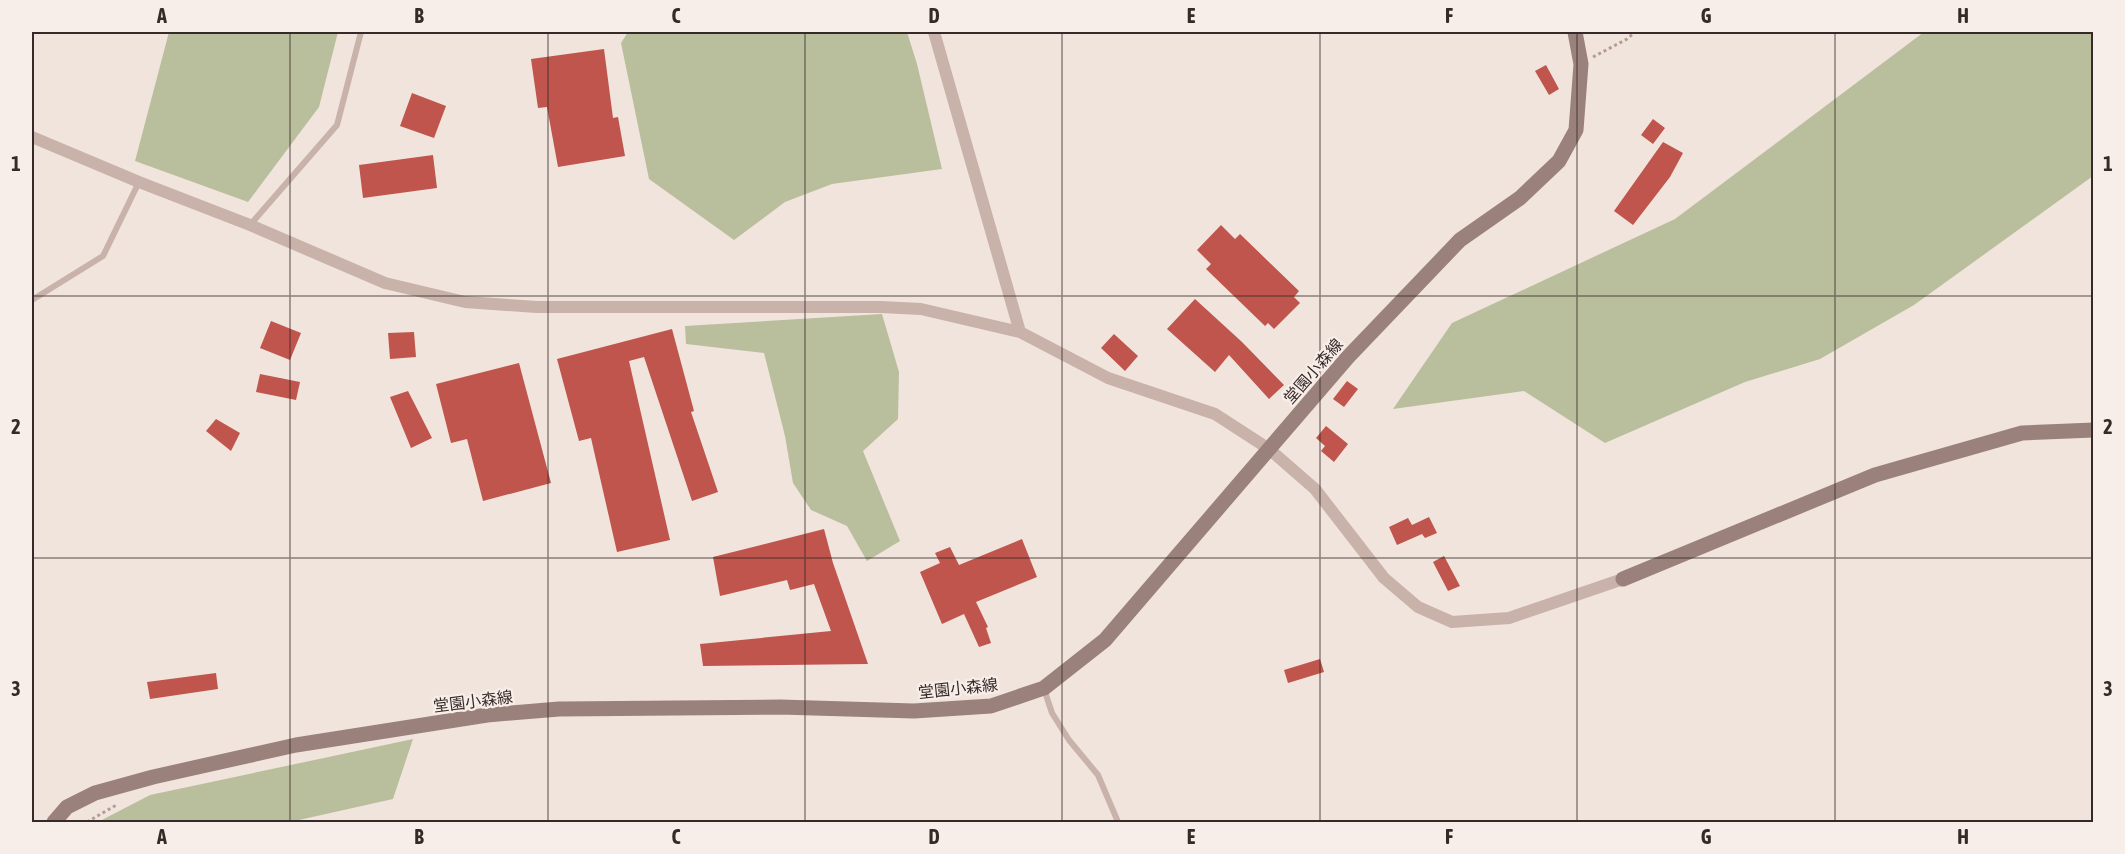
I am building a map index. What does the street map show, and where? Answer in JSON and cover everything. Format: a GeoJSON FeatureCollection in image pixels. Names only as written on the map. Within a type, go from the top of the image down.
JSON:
{"type":"FeatureCollection","features":[{"type":"Feature","properties":{"kind":"main road","name":"堂園小森線"},"geometry":{"type":"LineString","coordinates":[[54,822],[67,807],[95,793],[153,777],[296,745],[487,715],[559,709],[780,707],[914,711],[991,706],[1044,688],[1105,640],[1348,357],[1460,240],[1520,198],[1559,161],[1576,130],[1581,64],[1575,32]]}},
{"type":"Feature","properties":{"kind":"main road"},"geometry":{"type":"LineString","coordinates":[[1623,579],[1875,475],[2022,434],[2094,430]]}},
{"type":"Feature","properties":{"kind":"street"},"geometry":{"type":"LineString","coordinates":[[934,32],[1020,332]]}},
{"type":"Feature","properties":{"kind":"street"},"geometry":{"type":"LineString","coordinates":[[32,137],[250,225],[385,284],[465,302],[537,307],[921,309],[1020,332],[1108,378],[1215,414],[1269,449],[1315,489],[1384,578],[1418,607],[1452,622],[1509,618],[1623,579]]}},
{"type":"Feature","properties":{"kind":"lane"},"geometry":{"type":"LineString","coordinates":[[250,225],[337,125],[361,32]]}},
{"type":"Feature","properties":{"kind":"lane"},"geometry":{"type":"LineString","coordinates":[[32,300],[104,256],[139,182]]}},
{"type":"Feature","properties":{"kind":"lane"},"geometry":{"type":"LineString","coordinates":[[1044,688],[1052,713],[1069,740],[1098,775],[1118,822]]}},
{"type":"Feature","properties":{"kind":"path"},"geometry":{"type":"LineString","coordinates":[[1581,64],[1627,39],[1635,32]]}},
{"type":"Feature","properties":{"kind":"path"},"geometry":{"type":"LineString","coordinates":[[87,822],[118,804]]}},
{"type":"Feature","properties":{"kind":"green space"},"geometry":{"type":"Polygon","coordinates":[[[169,32],[338,32],[319,107],[248,202],[135,161],[169,32]]]}},
{"type":"Feature","properties":{"kind":"green space"},"geometry":{"type":"Polygon","coordinates":[[[628,32],[907,32],[942,169],[832,184],[785,202],[734,240],[649,179],[621,43],[628,32]]]}},
{"type":"Feature","properties":{"kind":"green space"},"geometry":{"type":"Polygon","coordinates":[[[1924,32],[2093,32],[2093,176],[1914,305],[1820,359],[1745,382],[1605,443],[1524,391],[1393,409],[1452,323],[1675,219],[1924,32]]]}},
{"type":"Feature","properties":{"kind":"green space"},"geometry":{"type":"Polygon","coordinates":[[[882,314],[899,372],[898,419],[863,451],[900,541],[867,561],[847,526],[811,510],[793,483],[785,436],[764,353],[686,344],[685,326],[882,314]]]}},
{"type":"Feature","properties":{"kind":"green space"},"geometry":{"type":"Polygon","coordinates":[[[413,739],[393,799],[290,822],[98,822],[150,795],[413,739]]]}},
{"type":"Feature","properties":{"kind":"building"},"geometry":{"type":"Polygon","coordinates":[[[604,49],[613,118],[618,117],[625,156],[558,167],[547,107],[538,108],[531,59],[604,49]]]}},
{"type":"Feature","properties":{"kind":"building"},"geometry":{"type":"Polygon","coordinates":[[[1546,65],[1559,89],[1549,95],[1535,71],[1546,65]]]}},
{"type":"Feature","properties":{"kind":"building"},"geometry":{"type":"Polygon","coordinates":[[[412,93],[446,106],[434,138],[400,126],[412,93]]]}},
{"type":"Feature","properties":{"kind":"building"},"geometry":{"type":"Polygon","coordinates":[[[1653,119],[1665,128],[1653,144],[1641,135],[1653,119]]]}},
{"type":"Feature","properties":{"kind":"building"},"geometry":{"type":"Polygon","coordinates":[[[1663,142],[1683,153],[1670,177],[1633,225],[1614,211],[1663,142]]]}},
{"type":"Feature","properties":{"kind":"building"},"geometry":{"type":"Polygon","coordinates":[[[433,155],[437,188],[363,198],[359,165],[433,155]]]}},
{"type":"Feature","properties":{"kind":"building"},"geometry":{"type":"Polygon","coordinates":[[[1221,225],[1235,239],[1240,234],[1299,291],[1294,297],[1300,303],[1274,329],[1268,323],[1265,326],[1206,269],[1211,264],[1197,250],[1221,225]]]}},
{"type":"Feature","properties":{"kind":"building"},"geometry":{"type":"Polygon","coordinates":[[[1195,299],[1284,385],[1269,399],[1229,355],[1215,372],[1167,329],[1195,299]]]}},
{"type":"Feature","properties":{"kind":"building"},"geometry":{"type":"Polygon","coordinates":[[[271,321],[301,333],[290,360],[260,348],[271,321]]]}},
{"type":"Feature","properties":{"kind":"building"},"geometry":{"type":"Polygon","coordinates":[[[672,329],[694,411],[691,412],[718,492],[692,501],[644,357],[629,361],[670,540],[617,552],[591,438],[579,441],[557,359],[672,329]]]}},
{"type":"Feature","properties":{"kind":"building"},"geometry":{"type":"Polygon","coordinates":[[[414,332],[416,357],[390,359],[388,333],[414,332]]]}},
{"type":"Feature","properties":{"kind":"building"},"geometry":{"type":"Polygon","coordinates":[[[1114,334],[1138,356],[1125,371],[1101,348],[1114,334]]]}},
{"type":"Feature","properties":{"kind":"building"},"geometry":{"type":"Polygon","coordinates":[[[519,363],[551,483],[483,501],[467,439],[451,443],[436,384],[519,363]]]}},
{"type":"Feature","properties":{"kind":"building"},"geometry":{"type":"Polygon","coordinates":[[[260,374],[300,382],[296,400],[256,392],[260,374]]]}},
{"type":"Feature","properties":{"kind":"building"},"geometry":{"type":"Polygon","coordinates":[[[1347,381],[1358,389],[1344,407],[1333,399],[1347,381]]]}},
{"type":"Feature","properties":{"kind":"building"},"geometry":{"type":"Polygon","coordinates":[[[408,391],[432,438],[411,448],[390,397],[408,391]]]}},
{"type":"Feature","properties":{"kind":"building"},"geometry":{"type":"Polygon","coordinates":[[[216,419],[240,433],[231,451],[206,431],[216,419]]]}},
{"type":"Feature","properties":{"kind":"building"},"geometry":{"type":"Polygon","coordinates":[[[1326,426],[1348,444],[1334,462],[1321,451],[1325,446],[1316,438],[1326,426]]]}},
{"type":"Feature","properties":{"kind":"building"},"geometry":{"type":"Polygon","coordinates":[[[1429,517],[1437,533],[1425,538],[1422,534],[1397,545],[1389,527],[1408,518],[1412,525],[1429,517]]]}},
{"type":"Feature","properties":{"kind":"building"},"geometry":{"type":"Polygon","coordinates":[[[824,529],[833,563],[868,664],[703,666],[700,644],[831,631],[814,584],[790,590],[787,580],[720,596],[713,557],[824,529]]]}},
{"type":"Feature","properties":{"kind":"building"},"geometry":{"type":"Polygon","coordinates":[[[1022,539],[1037,577],[976,602],[988,627],[986,628],[991,643],[979,647],[964,614],[942,624],[920,572],[940,563],[935,553],[950,547],[959,565],[1022,539]]]}},
{"type":"Feature","properties":{"kind":"building"},"geometry":{"type":"Polygon","coordinates":[[[1444,556],[1460,586],[1448,591],[1433,562],[1444,556]]]}},
{"type":"Feature","properties":{"kind":"building"},"geometry":{"type":"Polygon","coordinates":[[[1320,659],[1324,672],[1288,683],[1284,670],[1320,659]]]}},
{"type":"Feature","properties":{"kind":"building"},"geometry":{"type":"Polygon","coordinates":[[[216,673],[218,689],[150,699],[147,682],[216,673]]]}}]}
